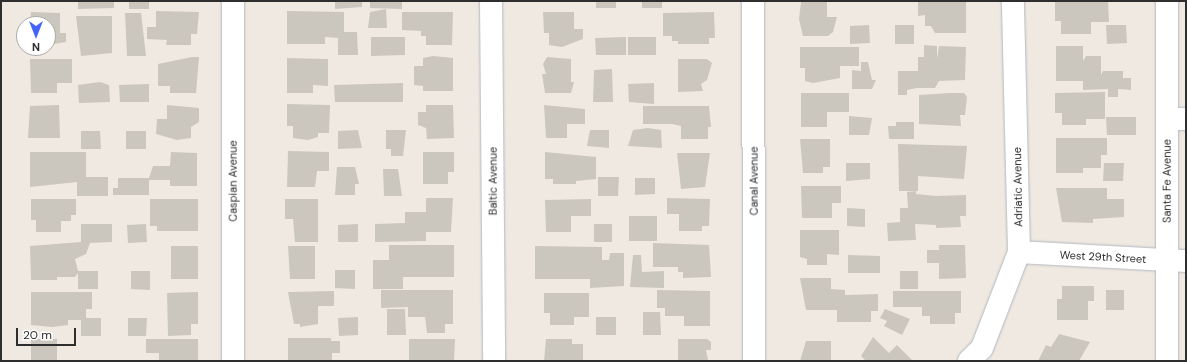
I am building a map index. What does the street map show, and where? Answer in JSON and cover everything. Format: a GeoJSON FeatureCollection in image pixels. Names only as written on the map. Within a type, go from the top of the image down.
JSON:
{"type":"FeatureCollection","features":[{"type":"Feature","properties":{"kind":"street","name":"Caspian Avenue"},"geometry":{"type":"LineString","coordinates":[[233,1],[233,361]]}},
{"type":"Feature","properties":{"kind":"street","name":"Baltic Avenue"},"geometry":{"type":"LineString","coordinates":[[491,1],[494,361]]}},
{"type":"Feature","properties":{"kind":"street","name":"Canal Avenue"},"geometry":{"type":"LineString","coordinates":[[753,1],[754,361]]}},
{"type":"Feature","properties":{"kind":"street","name":"Adriatic Avenue"},"geometry":{"type":"LineString","coordinates":[[970,361],[982,348],[1019,252],[1013,1]]}},
{"type":"Feature","properties":{"kind":"street","name":"Santa Fe Avenue"},"geometry":{"type":"LineString","coordinates":[[1167,1],[1176,119],[1177,260],[1167,361]]}},
{"type":"Feature","properties":{"kind":"street","name":"West 29th Street"},"geometry":{"type":"LineString","coordinates":[[1019,252],[1177,260]]}},
{"type":"Feature","properties":{"kind":"building"},"geometry":{"type":"Polygon","coordinates":[[[78,1],[114,1],[114,8],[78,9],[78,1]]]}},
{"type":"Feature","properties":{"kind":"building"},"geometry":{"type":"Polygon","coordinates":[[[129,1],[149,1],[149,9],[129,9],[129,1]]]}},
{"type":"Feature","properties":{"kind":"building"},"geometry":{"type":"Polygon","coordinates":[[[335,1],[362,1],[362,7],[335,9],[335,1]]]}},
{"type":"Feature","properties":{"kind":"building"},"geometry":{"type":"Polygon","coordinates":[[[370,1],[402,1],[402,9],[370,8],[370,1]]]}},
{"type":"Feature","properties":{"kind":"building"},"geometry":{"type":"Polygon","coordinates":[[[596,1],[616,1],[616,8],[596,8],[596,1]]]}},
{"type":"Feature","properties":{"kind":"building"},"geometry":{"type":"Polygon","coordinates":[[[642,1],[662,1],[662,8],[642,8],[642,1]]]}},
{"type":"Feature","properties":{"kind":"building"},"geometry":{"type":"Polygon","coordinates":[[[918,1],[966,1],[966,33],[935,33],[931,26],[925,26],[925,15],[918,16],[918,1]]]}},
{"type":"Feature","properties":{"kind":"building"},"geometry":{"type":"Polygon","coordinates":[[[1055,1],[1108,1],[1109,22],[1091,22],[1091,34],[1061,34],[1061,21],[1055,21],[1055,1]]]}},
{"type":"Feature","properties":{"kind":"building"},"geometry":{"type":"Polygon","coordinates":[[[801,2],[827,2],[827,17],[837,17],[833,32],[828,36],[803,36],[799,19],[801,2]]]}},
{"type":"Feature","properties":{"kind":"building"},"geometry":{"type":"Polygon","coordinates":[[[386,9],[387,28],[368,28],[370,12],[386,9]]]}},
{"type":"Feature","properties":{"kind":"building"},"geometry":{"type":"Polygon","coordinates":[[[156,11],[199,12],[197,34],[191,34],[191,45],[166,45],[167,40],[147,39],[147,27],[156,27],[156,11]]]}},
{"type":"Feature","properties":{"kind":"building"},"geometry":{"type":"Polygon","coordinates":[[[287,11],[344,12],[344,32],[357,32],[358,55],[338,55],[338,38],[325,37],[325,44],[287,44],[287,11]]]}},
{"type":"Feature","properties":{"kind":"building"},"geometry":{"type":"Polygon","coordinates":[[[31,12],[60,13],[60,33],[66,33],[66,42],[56,44],[56,16],[31,16],[31,12]]]}},
{"type":"Feature","properties":{"kind":"building"},"geometry":{"type":"Polygon","coordinates":[[[402,12],[453,12],[452,45],[426,45],[426,36],[421,36],[421,31],[402,30],[402,12]]]}},
{"type":"Feature","properties":{"kind":"building"},"geometry":{"type":"Polygon","coordinates":[[[543,12],[574,12],[574,29],[583,29],[583,39],[562,47],[549,45],[549,33],[544,33],[543,12]]]}},
{"type":"Feature","properties":{"kind":"building"},"geometry":{"type":"Polygon","coordinates":[[[714,12],[715,38],[709,38],[709,44],[678,44],[678,41],[672,41],[672,36],[663,36],[663,13],[714,12]]]}},
{"type":"Feature","properties":{"kind":"building"},"geometry":{"type":"Polygon","coordinates":[[[125,13],[141,13],[146,56],[127,56],[125,13]]]}},
{"type":"Feature","properties":{"kind":"building"},"geometry":{"type":"Polygon","coordinates":[[[76,16],[112,16],[112,53],[81,56],[76,16]]]}},
{"type":"Feature","properties":{"kind":"building"},"geometry":{"type":"Polygon","coordinates":[[[869,25],[870,43],[850,44],[850,26],[869,25]]]}},
{"type":"Feature","properties":{"kind":"building"},"geometry":{"type":"Polygon","coordinates":[[[895,25],[914,25],[914,44],[895,44],[895,25]]]}},
{"type":"Feature","properties":{"kind":"building"},"geometry":{"type":"Polygon","coordinates":[[[1106,25],[1126,25],[1127,43],[1107,44],[1106,25]]]}},
{"type":"Feature","properties":{"kind":"building"},"geometry":{"type":"Polygon","coordinates":[[[371,37],[405,37],[405,55],[371,56],[371,37]]]}},
{"type":"Feature","properties":{"kind":"building"},"geometry":{"type":"Polygon","coordinates":[[[626,37],[626,55],[596,55],[595,38],[626,37]]]}},
{"type":"Feature","properties":{"kind":"building"},"geometry":{"type":"Polygon","coordinates":[[[628,37],[656,37],[656,55],[628,55],[628,37]]]}},
{"type":"Feature","properties":{"kind":"building"},"geometry":{"type":"Polygon","coordinates":[[[924,45],[937,46],[937,59],[939,46],[966,47],[965,80],[939,81],[935,88],[917,88],[907,90],[907,95],[898,95],[898,71],[918,71],[918,57],[924,57],[924,45]]]}},
{"type":"Feature","properties":{"kind":"building"},"geometry":{"type":"Polygon","coordinates":[[[1056,46],[1083,46],[1083,61],[1086,56],[1101,56],[1101,75],[1103,71],[1123,71],[1123,78],[1131,78],[1131,90],[1118,89],[1118,97],[1108,97],[1108,89],[1083,90],[1083,81],[1056,81],[1056,46]]]}},
{"type":"Feature","properties":{"kind":"building"},"geometry":{"type":"Polygon","coordinates":[[[800,47],[859,47],[859,66],[840,66],[840,78],[813,83],[805,81],[805,68],[800,68],[800,47]]]}},
{"type":"Feature","properties":{"kind":"building"},"geometry":{"type":"Polygon","coordinates":[[[433,56],[453,58],[453,91],[423,91],[423,86],[414,85],[414,66],[423,66],[423,58],[433,56]]]}},
{"type":"Feature","properties":{"kind":"building"},"geometry":{"type":"Polygon","coordinates":[[[199,57],[196,93],[170,93],[170,86],[158,86],[158,64],[199,57]]]}},
{"type":"Feature","properties":{"kind":"building"},"geometry":{"type":"Polygon","coordinates":[[[547,57],[571,59],[571,82],[574,82],[571,93],[545,93],[542,74],[546,74],[543,64],[547,57]]]}},
{"type":"Feature","properties":{"kind":"building"},"geometry":{"type":"Polygon","coordinates":[[[287,58],[328,59],[328,86],[313,85],[313,93],[287,93],[287,58]]]}},
{"type":"Feature","properties":{"kind":"building"},"geometry":{"type":"Polygon","coordinates":[[[30,59],[72,59],[72,83],[57,83],[57,93],[31,93],[30,59]]]}},
{"type":"Feature","properties":{"kind":"building"},"geometry":{"type":"Polygon","coordinates":[[[678,59],[707,59],[712,63],[707,80],[701,84],[703,91],[678,92],[678,59]]]}},
{"type":"Feature","properties":{"kind":"building"},"geometry":{"type":"Polygon","coordinates":[[[861,62],[868,62],[872,80],[876,80],[872,89],[852,89],[852,70],[861,71],[861,62]]]}},
{"type":"Feature","properties":{"kind":"building"},"geometry":{"type":"Polygon","coordinates":[[[612,69],[613,102],[593,102],[594,70],[612,69]]]}},
{"type":"Feature","properties":{"kind":"building"},"geometry":{"type":"Polygon","coordinates":[[[100,82],[109,85],[110,102],[79,103],[78,85],[100,82]]]}},
{"type":"Feature","properties":{"kind":"building"},"geometry":{"type":"Polygon","coordinates":[[[403,83],[403,102],[335,102],[334,85],[403,83]]]}},
{"type":"Feature","properties":{"kind":"building"},"geometry":{"type":"Polygon","coordinates":[[[654,83],[654,104],[629,102],[628,84],[654,83]]]}},
{"type":"Feature","properties":{"kind":"building"},"geometry":{"type":"Polygon","coordinates":[[[149,84],[149,102],[120,102],[119,85],[149,84]]]}},
{"type":"Feature","properties":{"kind":"building"},"geometry":{"type":"Polygon","coordinates":[[[1105,92],[1105,119],[1086,119],[1086,125],[1062,125],[1062,113],[1055,113],[1055,93],[1105,92]]]}},
{"type":"Feature","properties":{"kind":"building"},"geometry":{"type":"Polygon","coordinates":[[[801,93],[849,93],[849,112],[827,112],[827,127],[801,127],[801,93]]]}},
{"type":"Feature","properties":{"kind":"building"},"geometry":{"type":"Polygon","coordinates":[[[964,93],[967,97],[965,115],[960,115],[961,126],[919,124],[919,95],[964,93]]]}},
{"type":"Feature","properties":{"kind":"building"},"geometry":{"type":"Polygon","coordinates":[[[287,104],[330,105],[329,133],[318,133],[318,137],[308,140],[293,138],[293,126],[287,126],[287,104]]]}},
{"type":"Feature","properties":{"kind":"building"},"geometry":{"type":"Polygon","coordinates":[[[59,105],[60,138],[28,138],[30,106],[59,105]]]}},
{"type":"Feature","properties":{"kind":"building"},"geometry":{"type":"Polygon","coordinates":[[[167,105],[199,108],[199,122],[191,127],[191,138],[177,140],[156,134],[157,119],[167,119],[167,105]]]}},
{"type":"Feature","properties":{"kind":"building"},"geometry":{"type":"Polygon","coordinates":[[[426,105],[453,105],[454,138],[427,139],[426,128],[418,125],[418,112],[426,112],[426,105]]]}},
{"type":"Feature","properties":{"kind":"building"},"geometry":{"type":"Polygon","coordinates":[[[544,105],[585,109],[585,124],[567,124],[567,138],[546,138],[544,105]]]}},
{"type":"Feature","properties":{"kind":"building"},"geometry":{"type":"Polygon","coordinates":[[[643,106],[709,106],[711,127],[708,127],[708,139],[681,139],[681,126],[672,124],[643,124],[643,106]]]}},
{"type":"Feature","properties":{"kind":"building"},"geometry":{"type":"Polygon","coordinates":[[[849,116],[872,118],[869,135],[849,135],[849,116]]]}},
{"type":"Feature","properties":{"kind":"building"},"geometry":{"type":"Polygon","coordinates":[[[1106,117],[1136,117],[1136,135],[1107,135],[1106,117]]]}},
{"type":"Feature","properties":{"kind":"building"},"geometry":{"type":"Polygon","coordinates":[[[896,122],[914,122],[914,139],[889,139],[888,126],[896,126],[896,122]]]}},
{"type":"Feature","properties":{"kind":"building"},"geometry":{"type":"Polygon","coordinates":[[[648,128],[661,130],[662,148],[628,146],[633,130],[648,128]]]}},
{"type":"Feature","properties":{"kind":"building"},"geometry":{"type":"Polygon","coordinates":[[[358,130],[362,148],[338,149],[338,131],[358,130]]]}},
{"type":"Feature","properties":{"kind":"building"},"geometry":{"type":"Polygon","coordinates":[[[386,130],[406,130],[403,156],[391,156],[391,149],[386,149],[386,130]]]}},
{"type":"Feature","properties":{"kind":"building"},"geometry":{"type":"Polygon","coordinates":[[[590,130],[609,130],[609,148],[587,146],[590,130]]]}},
{"type":"Feature","properties":{"kind":"building"},"geometry":{"type":"Polygon","coordinates":[[[81,131],[100,131],[101,149],[81,149],[81,131]]]}},
{"type":"Feature","properties":{"kind":"building"},"geometry":{"type":"Polygon","coordinates":[[[126,131],[146,131],[146,149],[126,149],[126,131]]]}},
{"type":"Feature","properties":{"kind":"building"},"geometry":{"type":"Polygon","coordinates":[[[1056,138],[1107,138],[1107,155],[1101,155],[1101,168],[1083,168],[1083,173],[1056,173],[1056,138]]]}},
{"type":"Feature","properties":{"kind":"building"},"geometry":{"type":"Polygon","coordinates":[[[800,139],[830,139],[830,167],[823,167],[823,173],[803,173],[800,139]]]}},
{"type":"Feature","properties":{"kind":"building"},"geometry":{"type":"Polygon","coordinates":[[[898,144],[967,146],[964,179],[918,176],[918,191],[899,191],[898,144]]]}},
{"type":"Feature","properties":{"kind":"building"},"geometry":{"type":"Polygon","coordinates":[[[288,151],[329,152],[329,171],[317,171],[315,187],[287,187],[288,151]]]}},
{"type":"Feature","properties":{"kind":"building"},"geometry":{"type":"Polygon","coordinates":[[[30,152],[86,152],[86,177],[108,177],[108,196],[77,196],[77,182],[30,187],[30,152]]]}},
{"type":"Feature","properties":{"kind":"building"},"geometry":{"type":"Polygon","coordinates":[[[171,152],[197,153],[197,186],[170,186],[170,180],[149,180],[149,195],[113,195],[113,188],[118,188],[118,178],[149,178],[153,166],[170,166],[171,152]]]}},
{"type":"Feature","properties":{"kind":"building"},"geometry":{"type":"Polygon","coordinates":[[[423,152],[454,152],[454,172],[448,172],[448,184],[423,184],[423,152]]]}},
{"type":"Feature","properties":{"kind":"building"},"geometry":{"type":"Polygon","coordinates":[[[545,152],[596,157],[596,179],[576,181],[576,184],[553,184],[553,179],[545,179],[545,152]]]}},
{"type":"Feature","properties":{"kind":"building"},"geometry":{"type":"Polygon","coordinates":[[[677,153],[710,153],[705,187],[681,189],[677,153]]]}},
{"type":"Feature","properties":{"kind":"building"},"geometry":{"type":"Polygon","coordinates":[[[846,163],[870,163],[870,179],[846,181],[846,163]]]}},
{"type":"Feature","properties":{"kind":"building"},"geometry":{"type":"Polygon","coordinates":[[[1104,163],[1124,163],[1123,181],[1103,181],[1104,163]]]}},
{"type":"Feature","properties":{"kind":"building"},"geometry":{"type":"Polygon","coordinates":[[[337,167],[355,167],[359,184],[355,184],[355,195],[335,195],[337,167]]]}},
{"type":"Feature","properties":{"kind":"building"},"geometry":{"type":"Polygon","coordinates":[[[383,169],[398,169],[402,196],[384,196],[383,169]]]}},
{"type":"Feature","properties":{"kind":"building"},"geometry":{"type":"Polygon","coordinates":[[[598,177],[619,177],[618,196],[598,196],[598,177]]]}},
{"type":"Feature","properties":{"kind":"building"},"geometry":{"type":"Polygon","coordinates":[[[635,178],[655,178],[655,194],[635,195],[635,178]]]}},
{"type":"Feature","properties":{"kind":"building"},"geometry":{"type":"Polygon","coordinates":[[[801,186],[841,186],[841,203],[832,203],[832,218],[802,218],[801,186]]]}},
{"type":"Feature","properties":{"kind":"building"},"geometry":{"type":"Polygon","coordinates":[[[1056,188],[1107,188],[1107,199],[1124,199],[1124,217],[1093,219],[1093,223],[1062,222],[1056,188]]]}},
{"type":"Feature","properties":{"kind":"building"},"geometry":{"type":"Polygon","coordinates":[[[916,191],[916,194],[936,196],[966,195],[966,216],[960,216],[961,227],[936,228],[936,225],[915,224],[916,240],[888,241],[887,223],[900,222],[900,208],[908,208],[907,192],[916,191]]]}},
{"type":"Feature","properties":{"kind":"building"},"geometry":{"type":"Polygon","coordinates":[[[426,198],[453,198],[451,232],[426,232],[426,241],[375,242],[375,224],[405,223],[405,212],[426,212],[426,198]]]}},
{"type":"Feature","properties":{"kind":"building"},"geometry":{"type":"Polygon","coordinates":[[[667,198],[710,199],[709,226],[702,226],[702,231],[679,231],[679,214],[667,214],[667,198]]]}},
{"type":"Feature","properties":{"kind":"building"},"geometry":{"type":"Polygon","coordinates":[[[31,199],[76,199],[76,215],[71,215],[71,221],[61,221],[61,232],[36,232],[36,220],[31,220],[31,199]]]}},
{"type":"Feature","properties":{"kind":"building"},"geometry":{"type":"Polygon","coordinates":[[[150,199],[198,199],[198,231],[157,231],[157,226],[150,226],[150,199]]]}},
{"type":"Feature","properties":{"kind":"building"},"geometry":{"type":"Polygon","coordinates":[[[285,199],[318,199],[318,242],[295,242],[293,219],[285,219],[285,199]]]}},
{"type":"Feature","properties":{"kind":"building"},"geometry":{"type":"Polygon","coordinates":[[[591,199],[591,216],[571,216],[571,232],[546,232],[545,200],[591,199]]]}},
{"type":"Feature","properties":{"kind":"building"},"geometry":{"type":"Polygon","coordinates":[[[847,208],[865,209],[865,227],[847,226],[847,208]]]}},
{"type":"Feature","properties":{"kind":"building"},"geometry":{"type":"Polygon","coordinates":[[[629,216],[657,216],[657,241],[629,241],[629,216]]]}},
{"type":"Feature","properties":{"kind":"building"},"geometry":{"type":"Polygon","coordinates":[[[81,224],[112,224],[112,242],[90,243],[86,254],[75,259],[78,271],[98,271],[98,289],[78,289],[78,273],[75,277],[57,277],[57,280],[31,280],[30,246],[81,242],[81,224]]]}},
{"type":"Feature","properties":{"kind":"building"},"geometry":{"type":"Polygon","coordinates":[[[146,224],[147,242],[128,243],[127,225],[146,224]]]}},
{"type":"Feature","properties":{"kind":"building"},"geometry":{"type":"Polygon","coordinates":[[[358,224],[358,242],[338,242],[338,225],[358,224]]]}},
{"type":"Feature","properties":{"kind":"building"},"geometry":{"type":"Polygon","coordinates":[[[594,224],[612,224],[612,242],[594,242],[594,224]]]}},
{"type":"Feature","properties":{"kind":"building"},"geometry":{"type":"Polygon","coordinates":[[[800,230],[839,230],[839,255],[827,254],[827,265],[807,265],[807,259],[800,257],[800,230]]]}},
{"type":"Feature","properties":{"kind":"building"},"geometry":{"type":"Polygon","coordinates":[[[653,243],[709,245],[711,277],[683,278],[683,272],[678,272],[678,267],[653,267],[653,243]]]}},
{"type":"Feature","properties":{"kind":"building"},"geometry":{"type":"Polygon","coordinates":[[[389,245],[454,245],[454,277],[403,277],[403,289],[373,289],[373,260],[389,260],[389,245]]]}},
{"type":"Feature","properties":{"kind":"building"},"geometry":{"type":"Polygon","coordinates":[[[939,245],[965,245],[966,278],[939,279],[939,263],[927,263],[927,250],[939,250],[939,245]]]}},
{"type":"Feature","properties":{"kind":"building"},"geometry":{"type":"Polygon","coordinates":[[[171,246],[198,246],[198,279],[171,279],[171,246]]]}},
{"type":"Feature","properties":{"kind":"building"},"geometry":{"type":"Polygon","coordinates":[[[288,246],[315,246],[315,279],[290,279],[288,246]]]}},
{"type":"Feature","properties":{"kind":"building"},"geometry":{"type":"Polygon","coordinates":[[[535,246],[602,247],[602,260],[609,260],[610,253],[624,253],[624,286],[590,288],[590,279],[535,279],[535,246]]]}},
{"type":"Feature","properties":{"kind":"building"},"geometry":{"type":"Polygon","coordinates":[[[633,255],[641,255],[642,272],[664,271],[664,288],[630,287],[633,255]]]}},
{"type":"Feature","properties":{"kind":"building"},"geometry":{"type":"Polygon","coordinates":[[[848,255],[880,256],[880,273],[848,273],[848,255]]]}},
{"type":"Feature","properties":{"kind":"building"},"geometry":{"type":"Polygon","coordinates":[[[335,270],[355,270],[355,289],[335,288],[335,270]]]}},
{"type":"Feature","properties":{"kind":"building"},"geometry":{"type":"Polygon","coordinates":[[[131,271],[150,271],[150,290],[131,289],[131,271]]]}},
{"type":"Feature","properties":{"kind":"building"},"geometry":{"type":"Polygon","coordinates":[[[900,271],[918,271],[918,289],[900,289],[900,271]]]}},
{"type":"Feature","properties":{"kind":"building"},"geometry":{"type":"Polygon","coordinates":[[[800,278],[831,278],[831,289],[845,290],[845,295],[878,294],[878,311],[871,311],[871,322],[837,322],[837,310],[806,310],[800,278]]]}},
{"type":"Feature","properties":{"kind":"building"},"geometry":{"type":"Polygon","coordinates":[[[1062,286],[1094,286],[1094,301],[1088,301],[1088,320],[1057,320],[1057,299],[1062,299],[1062,286]]]}},
{"type":"Feature","properties":{"kind":"building"},"geometry":{"type":"Polygon","coordinates":[[[381,290],[453,290],[453,324],[445,324],[445,333],[427,333],[425,317],[408,317],[408,307],[381,308],[381,290]]]}},
{"type":"Feature","properties":{"kind":"building"},"geometry":{"type":"Polygon","coordinates":[[[657,290],[710,291],[710,326],[684,326],[684,316],[665,316],[665,308],[657,308],[657,290]]]}},
{"type":"Feature","properties":{"kind":"building"},"geometry":{"type":"Polygon","coordinates":[[[1106,290],[1124,290],[1124,310],[1106,310],[1106,290]]]}},
{"type":"Feature","properties":{"kind":"building"},"geometry":{"type":"Polygon","coordinates":[[[334,291],[334,306],[318,306],[318,324],[300,327],[300,324],[294,324],[288,292],[334,291]]]}},
{"type":"Feature","properties":{"kind":"building"},"geometry":{"type":"Polygon","coordinates":[[[893,291],[961,291],[961,313],[955,313],[955,324],[930,324],[930,316],[922,316],[922,307],[893,307],[893,291]]]}},
{"type":"Feature","properties":{"kind":"building"},"geometry":{"type":"Polygon","coordinates":[[[31,292],[92,292],[92,309],[86,309],[86,318],[101,318],[101,336],[81,336],[81,320],[68,320],[68,325],[52,327],[31,325],[31,292]]]}},
{"type":"Feature","properties":{"kind":"building"},"geometry":{"type":"Polygon","coordinates":[[[198,292],[198,324],[191,324],[191,335],[168,336],[167,293],[198,292]]]}},
{"type":"Feature","properties":{"kind":"building"},"geometry":{"type":"Polygon","coordinates":[[[544,293],[589,293],[589,317],[574,317],[574,325],[550,325],[550,313],[544,313],[544,293]]]}},
{"type":"Feature","properties":{"kind":"building"},"geometry":{"type":"Polygon","coordinates":[[[387,309],[405,309],[406,335],[387,335],[387,309]]]}},
{"type":"Feature","properties":{"kind":"building"},"geometry":{"type":"Polygon","coordinates":[[[885,309],[910,319],[902,335],[884,326],[887,321],[880,318],[885,309]]]}},
{"type":"Feature","properties":{"kind":"building"},"geometry":{"type":"Polygon","coordinates":[[[643,312],[660,312],[661,335],[643,335],[643,312]]]}},
{"type":"Feature","properties":{"kind":"building"},"geometry":{"type":"Polygon","coordinates":[[[358,317],[358,335],[339,336],[338,318],[358,317]]]}},
{"type":"Feature","properties":{"kind":"building"},"geometry":{"type":"Polygon","coordinates":[[[596,317],[616,317],[616,335],[596,335],[596,317]]]}},
{"type":"Feature","properties":{"kind":"building"},"geometry":{"type":"Polygon","coordinates":[[[128,318],[147,318],[146,336],[128,336],[128,318]]]}},
{"type":"Feature","properties":{"kind":"building"},"geometry":{"type":"Polygon","coordinates":[[[1059,334],[1090,342],[1079,361],[1038,361],[1046,345],[1051,347],[1059,334]]]}},
{"type":"Feature","properties":{"kind":"building"},"geometry":{"type":"Polygon","coordinates":[[[873,337],[889,353],[897,345],[913,361],[866,361],[861,356],[873,337]]]}},
{"type":"Feature","properties":{"kind":"building"},"geometry":{"type":"Polygon","coordinates":[[[288,338],[331,338],[331,341],[340,341],[340,353],[332,353],[332,361],[288,361],[288,338]]]}},
{"type":"Feature","properties":{"kind":"building"},"geometry":{"type":"Polygon","coordinates":[[[31,339],[57,339],[57,361],[31,361],[31,339]]]}},
{"type":"Feature","properties":{"kind":"building"},"geometry":{"type":"Polygon","coordinates":[[[146,339],[198,339],[198,361],[159,361],[159,353],[146,353],[146,339]]]}},
{"type":"Feature","properties":{"kind":"building"},"geometry":{"type":"Polygon","coordinates":[[[409,339],[455,339],[454,361],[409,360],[409,339]]]}},
{"type":"Feature","properties":{"kind":"building"},"geometry":{"type":"Polygon","coordinates":[[[546,339],[572,339],[572,344],[583,344],[583,361],[544,361],[546,339]]]}},
{"type":"Feature","properties":{"kind":"building"},"geometry":{"type":"Polygon","coordinates":[[[678,339],[707,339],[711,342],[711,350],[706,350],[708,360],[678,361],[678,339]]]}},
{"type":"Feature","properties":{"kind":"building"},"geometry":{"type":"Polygon","coordinates":[[[806,341],[831,341],[831,361],[800,361],[806,341]]]}}]}
